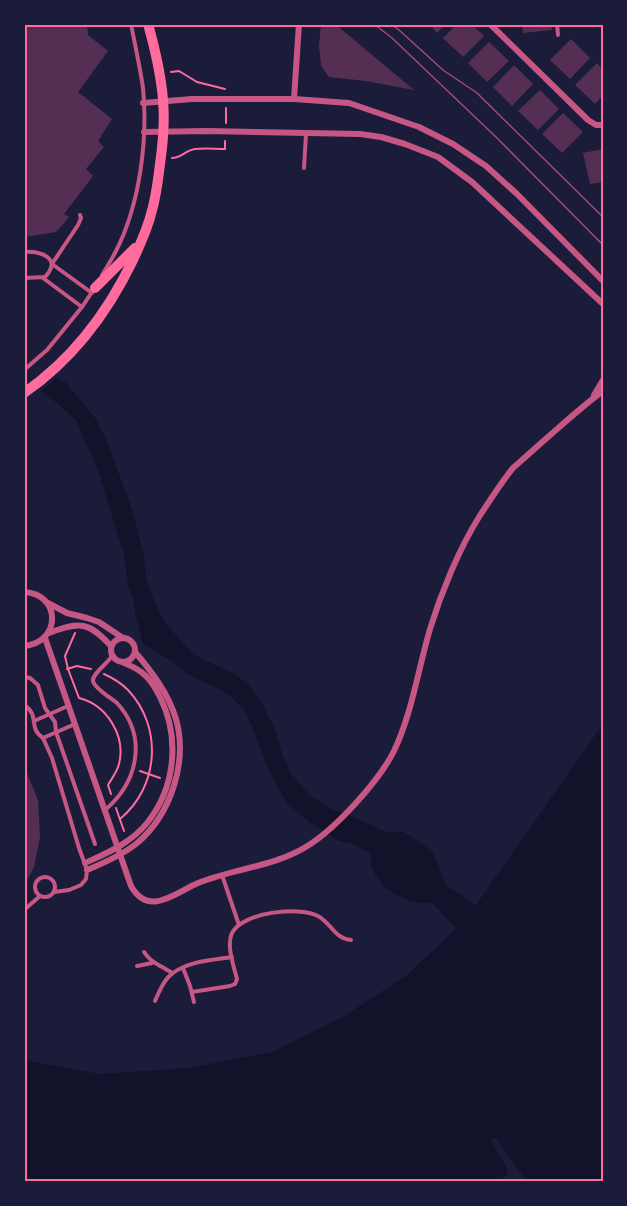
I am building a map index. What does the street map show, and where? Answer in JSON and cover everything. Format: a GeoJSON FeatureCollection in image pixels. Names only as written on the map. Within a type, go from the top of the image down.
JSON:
{"type":"FeatureCollection","features":[{"type":"Feature","properties":{"kind":"main road"},"geometry":{"type":"LineString","coordinates":[[24,393],[62,363],[97,323],[120,286],[142,241],[155,197],[163,132],[160,74],[148,24]]}},
{"type":"Feature","properties":{"kind":"main road"},"geometry":{"type":"LineString","coordinates":[[93,290],[142,241]]}},
{"type":"Feature","properties":{"kind":"street"},"geometry":{"type":"LineString","coordinates":[[294,99],[299,24]]}},
{"type":"Feature","properties":{"kind":"street"},"geometry":{"type":"LineString","coordinates":[[490,24],[588,120],[603,125]]}},
{"type":"Feature","properties":{"kind":"street"},"geometry":{"type":"LineString","coordinates":[[143,104],[192,99],[294,99],[349,103],[419,127],[453,144],[486,166],[603,281]]}},
{"type":"Feature","properties":{"kind":"street"},"geometry":{"type":"LineString","coordinates":[[144,132],[360,134],[405,144],[438,158],[472,182],[603,304]]}},
{"type":"Feature","properties":{"kind":"street"},"geometry":{"type":"LineString","coordinates":[[592,400],[603,380]]}},
{"type":"Feature","properties":{"kind":"street"},"geometry":{"type":"LineString","coordinates":[[47,603],[52,614],[51,627],[47,635],[75,724],[135,894],[144,900],[163,901],[222,874],[265,865],[287,857],[309,846],[331,829],[381,772],[393,752],[402,731],[431,628],[462,547],[479,516],[512,469],[603,391]]}},
{"type":"Feature","properties":{"kind":"street"},"geometry":{"type":"LineString","coordinates":[[24,592],[37,595],[47,603],[68,613],[99,622],[128,639],[163,690],[176,719],[180,754],[176,776],[162,813],[152,828],[123,853],[86,866]]}},
{"type":"Feature","properties":{"kind":"street"},"geometry":{"type":"LineString","coordinates":[[24,646],[35,644],[47,635],[66,627],[88,626],[111,646],[112,656],[119,662],[136,667],[149,679],[166,709],[172,733],[173,754],[171,774],[158,807],[147,824],[132,838],[86,866]]}},
{"type":"Feature","properties":{"kind":"street"},"geometry":{"type":"LineString","coordinates":[[111,646],[123,638]]}},
{"type":"Feature","properties":{"kind":"street"},"geometry":{"type":"LineString","coordinates":[[124,663],[131,660],[135,652]]}},
{"type":"Feature","properties":{"kind":"lane"},"geometry":{"type":"LineString","coordinates":[[24,370],[47,350],[82,307],[117,249],[131,214],[144,132],[142,87],[131,24]]}},
{"type":"Feature","properties":{"kind":"lane"},"geometry":{"type":"LineString","coordinates":[[557,24],[558,35]]}},
{"type":"Feature","properties":{"kind":"lane"},"geometry":{"type":"LineString","coordinates":[[304,168],[306,133]]}},
{"type":"Feature","properties":{"kind":"lane"},"geometry":{"type":"LineString","coordinates":[[24,278],[42,278],[47,275],[78,225],[80,215]]}},
{"type":"Feature","properties":{"kind":"lane"},"geometry":{"type":"LineString","coordinates":[[24,252],[43,254],[52,264],[93,290]]}},
{"type":"Feature","properties":{"kind":"lane"},"geometry":{"type":"LineString","coordinates":[[42,278],[82,307]]}},
{"type":"Feature","properties":{"kind":"lane"},"geometry":{"type":"LineString","coordinates":[[105,810],[125,789],[134,770],[136,753],[130,725],[121,708],[95,686],[93,681],[94,676],[112,656]]}},
{"type":"Feature","properties":{"kind":"lane"},"geometry":{"type":"LineString","coordinates":[[24,677],[30,678],[38,685],[45,708],[56,722],[56,732],[95,844]]}},
{"type":"Feature","properties":{"kind":"lane"},"geometry":{"type":"LineString","coordinates":[[24,705],[33,713],[35,730],[43,738],[52,758],[86,866],[86,879],[81,885],[69,890],[54,892],[47,897],[40,896],[35,886],[39,879],[47,877],[55,885],[54,892]]}},
{"type":"Feature","properties":{"kind":"lane"},"geometry":{"type":"LineString","coordinates":[[34,721],[69,706]]}},
{"type":"Feature","properties":{"kind":"lane"},"geometry":{"type":"LineString","coordinates":[[43,738],[75,724]]}},
{"type":"Feature","properties":{"kind":"lane"},"geometry":{"type":"LineString","coordinates":[[222,874],[239,926]]}},
{"type":"Feature","properties":{"kind":"lane"},"geometry":{"type":"LineString","coordinates":[[24,909],[40,896]]}},
{"type":"Feature","properties":{"kind":"lane"},"geometry":{"type":"LineString","coordinates":[[192,992],[236,984],[230,942],[232,932],[257,916],[277,911],[316,915],[326,922],[338,936],[351,940]]}},
{"type":"Feature","properties":{"kind":"lane"},"geometry":{"type":"LineString","coordinates":[[144,952],[153,962],[172,973]]}},
{"type":"Feature","properties":{"kind":"lane"},"geometry":{"type":"LineString","coordinates":[[155,1001],[172,973],[196,963],[232,957]]}},
{"type":"Feature","properties":{"kind":"lane"},"geometry":{"type":"LineString","coordinates":[[138,966],[153,962]]}},
{"type":"Feature","properties":{"kind":"lane"},"geometry":{"type":"LineString","coordinates":[[183,968],[188,977],[194,1002]]}},
{"type":"Feature","properties":{"kind":"path"},"geometry":{"type":"LineString","coordinates":[[160,74],[179,71],[197,82],[227,90],[225,149],[195,149],[177,159],[161,158]]}},
{"type":"Feature","properties":{"kind":"path"},"geometry":{"type":"LineString","coordinates":[[78,625],[65,652],[65,660],[79,698],[93,704],[104,713],[110,719],[118,736],[120,762],[108,785],[125,834]]}},
{"type":"Feature","properties":{"kind":"path"},"geometry":{"type":"LineString","coordinates":[[134,770],[160,778]]}},
{"type":"Feature","properties":{"kind":"shaded area"},"geometry":{"type":"Polygon","coordinates":[[[24,354],[65,382],[96,419],[130,503],[143,551],[146,578],[165,623],[194,655],[235,674],[250,686],[275,730],[290,772],[309,795],[333,810],[386,832],[403,832],[420,842],[434,854],[446,885],[476,905],[603,724],[603,1182],[527,1182],[494,1138],[508,1171],[498,1182],[24,1182],[24,1060],[99,1074],[189,1068],[272,1052],[343,1017],[407,975],[456,929],[432,902],[414,902],[405,899],[382,884],[372,868],[371,854],[353,844],[339,841],[312,824],[289,805],[266,765],[254,730],[244,710],[218,688],[179,668],[165,654],[135,606],[128,584],[124,555],[99,473],[76,420],[24,378],[24,354]]]}},
{"type":"Feature","properties":{"kind":"pier"},"geometry":{"type":"Polygon","coordinates":[[[26,352],[59,376],[39,393],[24,382],[24,354],[26,352]]]}},
{"type":"Feature","properties":{"kind":"pier"},"geometry":{"type":"Polygon","coordinates":[[[495,1138],[527,1182],[523,1182],[497,1144],[510,1168],[509,1176],[492,1142],[495,1138]]]}},
{"type":"Feature","properties":{"kind":"building"},"geometry":{"type":"Polygon","coordinates":[[[24,24],[87,24],[88,35],[108,51],[78,92],[112,119],[98,141],[104,147],[86,169],[93,176],[64,214],[69,217],[56,232],[24,237],[24,24]]]}},
{"type":"Feature","properties":{"kind":"building"},"geometry":{"type":"Polygon","coordinates":[[[321,24],[335,24],[414,90],[329,77],[321,66],[319,46],[321,24]]]}},
{"type":"Feature","properties":{"kind":"building"},"geometry":{"type":"Polygon","coordinates":[[[429,24],[446,24],[437,33],[429,24]]]}},
{"type":"Feature","properties":{"kind":"building"},"geometry":{"type":"Polygon","coordinates":[[[457,24],[471,24],[484,36],[463,57],[443,38],[457,24]]]}},
{"type":"Feature","properties":{"kind":"building"},"geometry":{"type":"Polygon","coordinates":[[[522,24],[552,24],[552,30],[523,33],[522,24]]]}},
{"type":"Feature","properties":{"kind":"building"},"geometry":{"type":"Polygon","coordinates":[[[571,39],[590,58],[570,79],[550,60],[571,39]]]}},
{"type":"Feature","properties":{"kind":"building"},"geometry":{"type":"Polygon","coordinates":[[[489,42],[509,61],[487,82],[468,63],[489,42]]]}},
{"type":"Feature","properties":{"kind":"building"},"geometry":{"type":"Polygon","coordinates":[[[597,63],[603,70],[603,95],[595,104],[575,85],[597,63]]]}},
{"type":"Feature","properties":{"kind":"building"},"geometry":{"type":"Polygon","coordinates":[[[514,65],[533,84],[512,106],[493,87],[514,65]]]}},
{"type":"Feature","properties":{"kind":"building"},"geometry":{"type":"Polygon","coordinates":[[[540,90],[559,109],[538,130],[518,111],[540,90]]]}},
{"type":"Feature","properties":{"kind":"building"},"geometry":{"type":"Polygon","coordinates":[[[563,113],[583,132],[562,153],[542,134],[563,113]]]}},
{"type":"Feature","properties":{"kind":"building"},"geometry":{"type":"Polygon","coordinates":[[[603,149],[603,182],[590,184],[583,153],[603,149]]]}},
{"type":"Feature","properties":{"kind":"building"},"geometry":{"type":"Polygon","coordinates":[[[24,766],[38,800],[40,837],[34,867],[24,886],[24,766]]]}},
{"type":"Feature","properties":{"kind":"waterway"},"geometry":{"type":"LineString","coordinates":[[140,608],[148,640],[172,654]]}},
{"type":"Feature","properties":{"kind":"tram line"},"geometry":{"type":"LineString","coordinates":[[374,24],[392,38],[497,138],[603,245]]}},
{"type":"Feature","properties":{"kind":"tram line"},"geometry":{"type":"LineString","coordinates":[[391,24],[443,70],[477,93],[603,217]]}}]}
